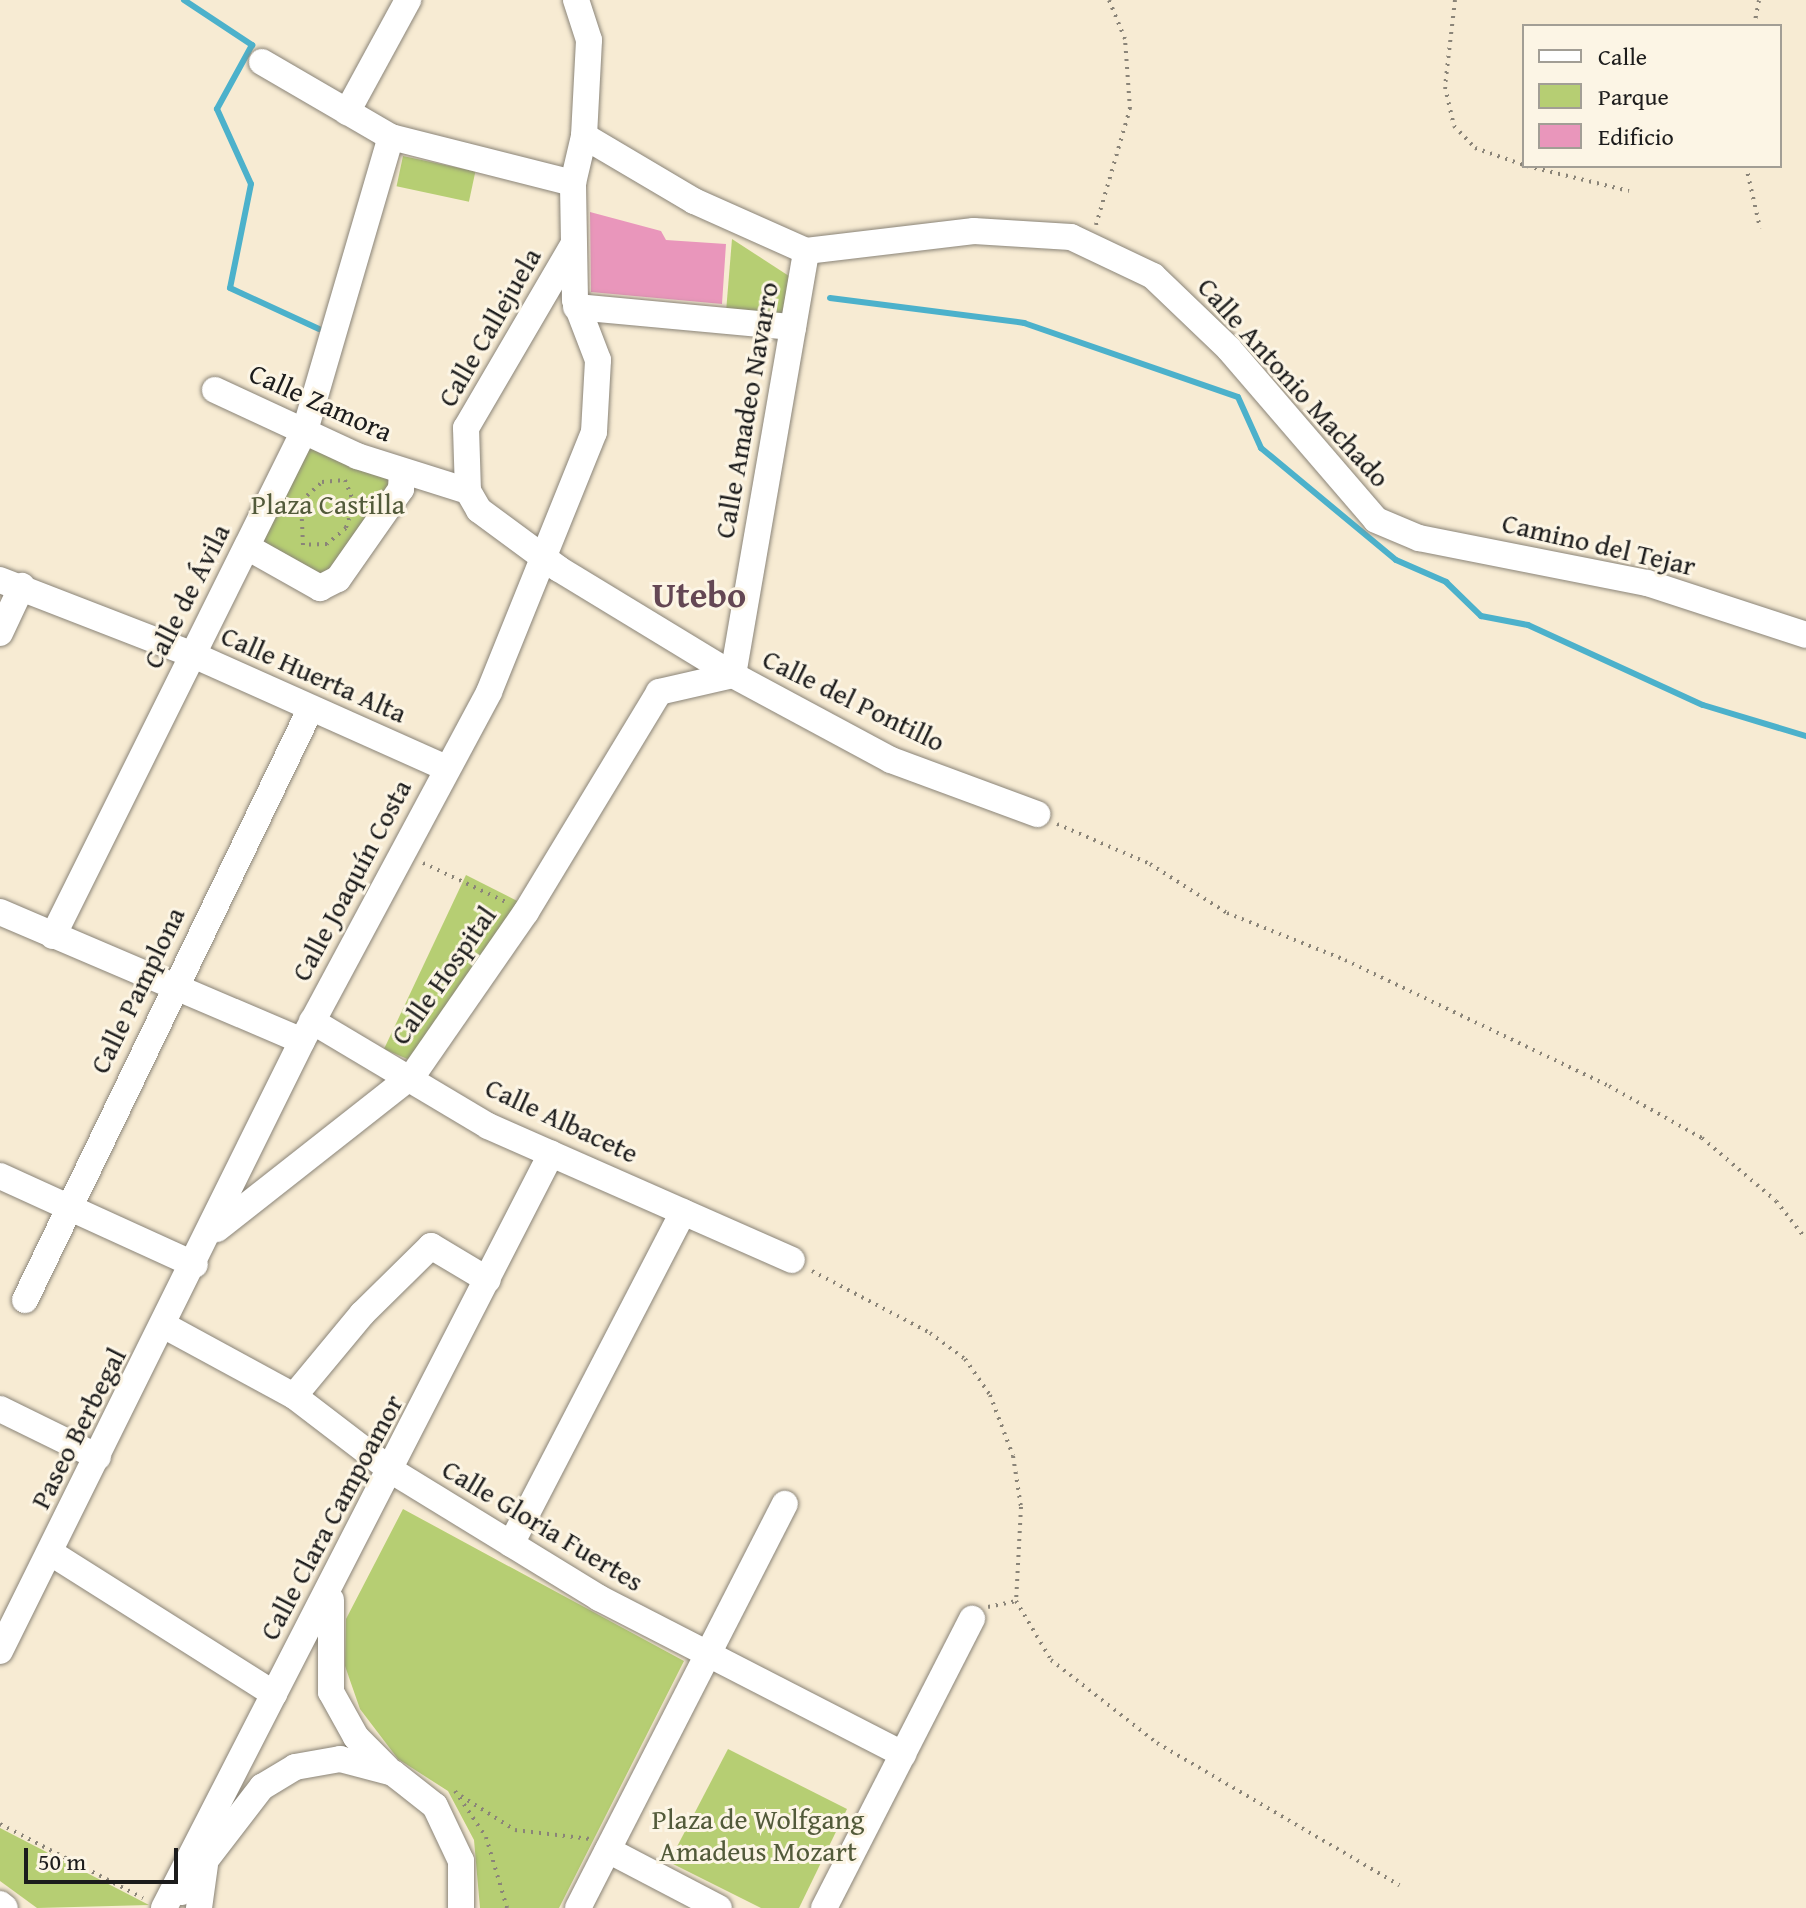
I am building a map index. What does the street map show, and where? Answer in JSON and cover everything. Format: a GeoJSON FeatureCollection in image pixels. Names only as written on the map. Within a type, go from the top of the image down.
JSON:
{"type":"FeatureCollection","features":[{"type":"Feature","properties":{"kind":"street"},"geometry":{"type":"LineString","coordinates":[[347,112],[408,0]]}},
{"type":"Feature","properties":{"kind":"street"},"geometry":{"type":"LineString","coordinates":[[576,0],[589,40],[584,136],[573,183],[576,307],[793,327]]}},
{"type":"Feature","properties":{"kind":"street"},"geometry":{"type":"LineString","coordinates":[[262,62],[391,137],[573,183]]}},
{"type":"Feature","properties":{"kind":"street","name":"Calle Antonio Machado"},"geometry":{"type":"LineString","coordinates":[[584,136],[694,201],[806,251],[1017,230],[1089,246],[1153,276],[1229,349],[1376,520]]}},
{"type":"Feature","properties":{"kind":"street","name":"Calle de Ávila"},"geometry":{"type":"LineString","coordinates":[[53,936],[306,427],[391,137]]}},
{"type":"Feature","properties":{"kind":"street","name":"Calle Callejuela"},"geometry":{"type":"LineString","coordinates":[[468,491],[466,428],[574,243]]}},
{"type":"Feature","properties":{"kind":"street","name":"Calle Amadeo Navarro"},"geometry":{"type":"LineString","coordinates":[[733,675],[806,251]]}},
{"type":"Feature","properties":{"kind":"street","name":"Calle Joaquín Costa"},"geometry":{"type":"LineString","coordinates":[[211,1234],[307,1031],[489,692],[539,553],[594,432],[598,360],[576,307]]}},
{"type":"Feature","properties":{"kind":"street","name":"Calle Zamora"},"geometry":{"type":"LineString","coordinates":[[215,390],[306,427],[402,472],[468,491]]}},
{"type":"Feature","properties":{"kind":"street"},"geometry":{"type":"LineString","coordinates":[[247,547],[320,588],[338,579],[401,489],[402,472]]}},
{"type":"Feature","properties":{"kind":"street"},"geometry":{"type":"LineString","coordinates":[[468,491],[491,522],[539,553]]}},
{"type":"Feature","properties":{"kind":"street","name":"Camino del Tejar"},"geometry":{"type":"LineString","coordinates":[[1376,520],[1419,538],[1647,583],[1806,635]]}},
{"type":"Feature","properties":{"kind":"street","name":"Calle del Pontillo"},"geometry":{"type":"LineString","coordinates":[[539,553],[733,675],[891,760],[1037,814]]}},
{"type":"Feature","properties":{"kind":"street"},"geometry":{"type":"LineString","coordinates":[[0,633],[11,583]]}},
{"type":"Feature","properties":{"kind":"street","name":"Calle Huerta Alta"},"geometry":{"type":"LineString","coordinates":[[11,583],[191,654],[310,710],[446,768]]}},
{"type":"Feature","properties":{"kind":"street","name":"Calle Hospital"},"geometry":{"type":"LineString","coordinates":[[211,1234],[413,1075],[526,912],[659,692],[733,675]]}},
{"type":"Feature","properties":{"kind":"street","name":"Calle Pamplona"},"geometry":{"type":"LineString","coordinates":[[25,1300],[172,989],[310,710]]}},
{"type":"Feature","properties":{"kind":"street","name":"Calle Albacete"},"geometry":{"type":"LineString","coordinates":[[0,912],[172,989],[307,1031],[413,1075],[488,1126],[792,1260]]}},
{"type":"Feature","properties":{"kind":"street","name":"Calle Clara Campoamor"},"geometry":{"type":"LineString","coordinates":[[159,1906],[392,1471],[551,1154]]}},
{"type":"Feature","properties":{"kind":"street"},"geometry":{"type":"LineString","coordinates":[[0,1176],[195,1265]]}},
{"type":"Feature","properties":{"kind":"street"},"geometry":{"type":"LineString","coordinates":[[511,1544],[683,1212]]}},
{"type":"Feature","properties":{"kind":"street","name":"Paseo Berbegal"},"geometry":{"type":"LineString","coordinates":[[0,1651],[211,1234]]}},
{"type":"Feature","properties":{"kind":"street"},"geometry":{"type":"LineString","coordinates":[[294,1396],[362,1314],[431,1246],[488,1280]]}},
{"type":"Feature","properties":{"kind":"street","name":"Calle Gloria Fuertes"},"geometry":{"type":"LineString","coordinates":[[165,1326],[294,1396],[392,1471],[511,1544],[708,1654],[903,1754]]}},
{"type":"Feature","properties":{"kind":"street"},"geometry":{"type":"LineString","coordinates":[[0,1409],[98,1457]]}},
{"type":"Feature","properties":{"kind":"street"},"geometry":{"type":"LineString","coordinates":[[578,1908],[785,1504]]}},
{"type":"Feature","properties":{"kind":"street"},"geometry":{"type":"LineString","coordinates":[[51,1553],[274,1694]]}},
{"type":"Feature","properties":{"kind":"street"},"geometry":{"type":"LineString","coordinates":[[333,1584],[325,1651],[331,1692],[356,1737],[393,1773],[425,1795],[446,1824],[461,1861],[461,1908]]}},
{"type":"Feature","properties":{"kind":"street"},"geometry":{"type":"LineString","coordinates":[[824,1908],[972,1619]]}},
{"type":"Feature","properties":{"kind":"street"},"geometry":{"type":"LineString","coordinates":[[159,1906],[205,1865],[240,1809],[278,1776],[340,1759],[393,1773]]}},
{"type":"Feature","properties":{"kind":"street"},"geometry":{"type":"LineString","coordinates":[[608,1850],[719,1908]]}},
{"type":"Feature","properties":{"kind":"street"},"geometry":{"type":"LineString","coordinates":[[199,1908],[205,1865]]}},
{"type":"Feature","properties":{"kind":"street"},"geometry":{"type":"LineString","coordinates":[[0,1904],[5,1908]]}},
{"type":"Feature","properties":{"kind":"path"},"geometry":{"type":"LineString","coordinates":[[1089,246],[1130,109],[1125,39],[1109,0]]}},
{"type":"Feature","properties":{"kind":"path"},"geometry":{"type":"LineString","coordinates":[[1455,0],[1445,87],[1454,126],[1475,148],[1522,164]]}},
{"type":"Feature","properties":{"kind":"path"},"geometry":{"type":"LineString","coordinates":[[1754,24],[1759,0]]}},
{"type":"Feature","properties":{"kind":"path"},"geometry":{"type":"LineString","coordinates":[[1538,168],[1629,191]]}},
{"type":"Feature","properties":{"kind":"path"},"geometry":{"type":"LineString","coordinates":[[1746,168],[1760,228]]}},
{"type":"Feature","properties":{"kind":"path"},"geometry":{"type":"LineString","coordinates":[[345,480],[354,503],[346,528],[327,544],[303,545],[301,501],[322,482],[345,480]]}},
{"type":"Feature","properties":{"kind":"path"},"geometry":{"type":"LineString","coordinates":[[1037,814],[1150,864],[1227,913],[1345,960],[1609,1086],[1702,1138],[1776,1201],[1806,1239]]}},
{"type":"Feature","properties":{"kind":"path"},"geometry":{"type":"LineString","coordinates":[[402,852],[526,912]]}},
{"type":"Feature","properties":{"kind":"path"},"geometry":{"type":"LineString","coordinates":[[792,1260],[930,1333],[965,1359],[990,1395],[1013,1456],[1021,1507],[1016,1601],[1051,1660],[1157,1743],[1399,1885]]}},
{"type":"Feature","properties":{"kind":"path"},"geometry":{"type":"LineString","coordinates":[[445,1782],[486,1837],[507,1908]]}},
{"type":"Feature","properties":{"kind":"path"},"geometry":{"type":"LineString","coordinates":[[453,1790],[515,1830],[593,1839],[608,1850]]}},
{"type":"Feature","properties":{"kind":"path"},"geometry":{"type":"LineString","coordinates":[[0,1824],[159,1906]]}},
{"type":"Feature","properties":{"kind":"green space"},"geometry":{"type":"Polygon","coordinates":[[[403,156],[475,171],[469,202],[397,186],[403,156]]]}},
{"type":"Feature","properties":{"kind":"green space"},"geometry":{"type":"Polygon","coordinates":[[[732,239],[792,278],[787,319],[726,312],[732,239]]]}},
{"type":"Feature","properties":{"kind":"green space","name":"Plaza Castilla"},"geometry":{"type":"Polygon","coordinates":[[[308,439],[397,478],[321,584],[252,544],[308,439]]]}},
{"type":"Feature","properties":{"kind":"green space"},"geometry":{"type":"Polygon","coordinates":[[[466,875],[525,905],[412,1061],[384,1049],[466,875]]]}},
{"type":"Feature","properties":{"kind":"green space"},"geometry":{"type":"Polygon","coordinates":[[[403,1509],[684,1661],[559,1908],[480,1908],[474,1840],[448,1791],[398,1759],[360,1709],[345,1666],[346,1619],[403,1509]]]}},
{"type":"Feature","properties":{"kind":"green space","name":"Plaza de Wolfgang Amadeus Mozart"},"geometry":{"type":"Polygon","coordinates":[[[728,1749],[847,1809],[799,1908],[761,1908],[669,1862],[728,1749]]]}},
{"type":"Feature","properties":{"kind":"green space"},"geometry":{"type":"Polygon","coordinates":[[[0,1828],[149,1905],[37,1908],[0,1881],[0,1828]]]}},
{"type":"Feature","properties":{"kind":"building"},"geometry":{"type":"Polygon","coordinates":[[[590,212],[661,231],[666,240],[726,244],[722,304],[591,292],[590,212]]]}},
{"type":"Feature","properties":{"kind":"waterway"},"geometry":{"type":"LineString","coordinates":[[184,0],[252,45],[217,109],[251,184],[230,288],[319,329]]}},
{"type":"Feature","properties":{"kind":"waterway"},"geometry":{"type":"LineString","coordinates":[[830,298],[1024,323],[1238,397],[1261,448],[1396,560],[1446,582],[1481,616],[1528,625],[1703,705],[1806,736]]}},
{"type":"Feature","properties":{"kind":"district","name":"Utebo"},"geometry":{"type":"Point","coordinates":[699,594]}}]}
